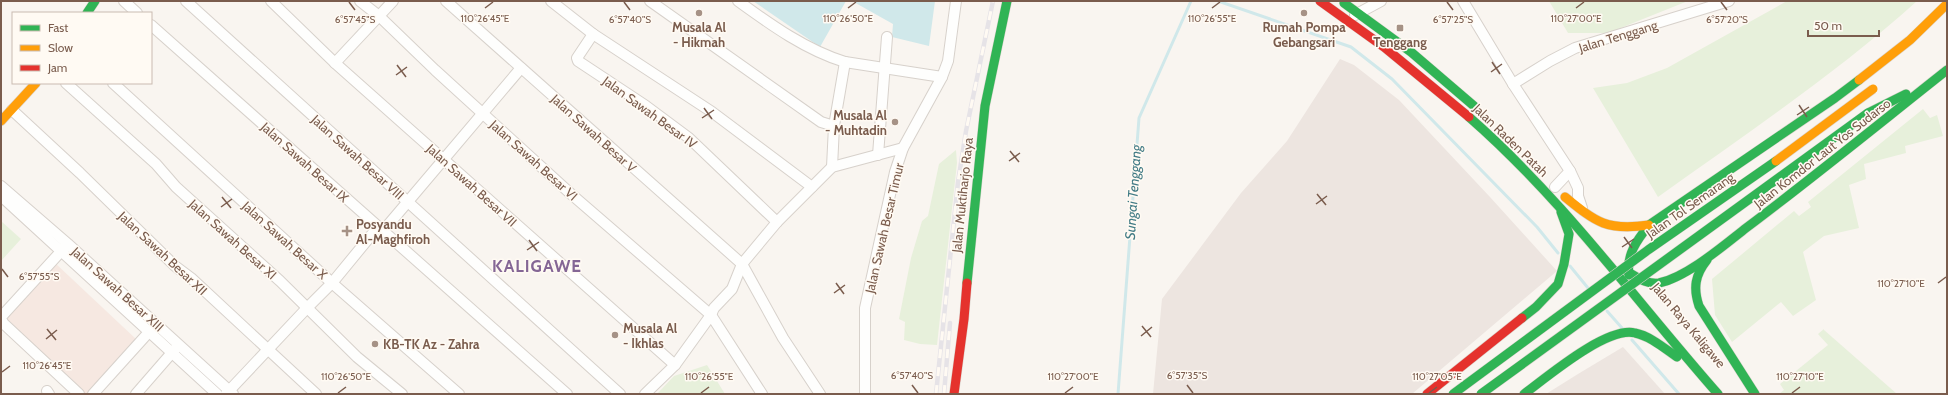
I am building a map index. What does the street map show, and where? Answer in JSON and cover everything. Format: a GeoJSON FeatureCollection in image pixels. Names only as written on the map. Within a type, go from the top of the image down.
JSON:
{"type":"FeatureCollection","features":[{"type":"Feature","properties":{"kind":"main road"},"geometry":{"type":"LineString","coordinates":[[88,12],[96,1]]}},
{"type":"Feature","properties":{"kind":"main road","name":"Jalan Muktiharjo Raya"},"geometry":{"type":"LineString","coordinates":[[954,394],[964,319],[967,276],[986,106],[1007,1]]}},
{"type":"Feature","properties":{"kind":"main road","name":"Jalan Raden Patah"},"geometry":{"type":"LineString","coordinates":[[1320,1],[1349,21],[1469,116],[1559,205],[1657,325]]}},
{"type":"Feature","properties":{"kind":"main road","name":"Jalan Raden Patah"},"geometry":{"type":"LineString","coordinates":[[1341,1],[1358,12],[1447,80],[1482,114]]}},
{"type":"Feature","properties":{"kind":"main road"},"geometry":{"type":"LineString","coordinates":[[1628,272],[1631,252],[1638,239],[1649,225],[1835,98],[1910,40],[1947,4]]}},
{"type":"Feature","properties":{"kind":"main road"},"geometry":{"type":"LineString","coordinates":[[1887,70],[1910,40]]}},
{"type":"Feature","properties":{"kind":"main road","name":"Jalan Komdor Laut Yos Sudarso"},"geometry":{"type":"LineString","coordinates":[[1711,255],[1788,198],[1938,79],[1947,70]]}},
{"type":"Feature","properties":{"kind":"main road"},"geometry":{"type":"LineString","coordinates":[[1481,394],[1868,113],[1938,79]]}},
{"type":"Feature","properties":{"kind":"main road"},"geometry":{"type":"LineString","coordinates":[[1,121],[35,84]]}},
{"type":"Feature","properties":{"kind":"main road","name":"Jalan Tol Semarang"},"geometry":{"type":"LineString","coordinates":[[1453,394],[1648,250],[1807,138],[1875,86]]}},
{"type":"Feature","properties":{"kind":"main road","name":"Jalan Raden Patah"},"geometry":{"type":"LineString","coordinates":[[1552,184],[1591,228]]}},
{"type":"Feature","properties":{"kind":"main road"},"geometry":{"type":"LineString","coordinates":[[1565,197],[1584,213],[1606,227],[1626,229],[1649,225]]}},
{"type":"Feature","properties":{"kind":"main road"},"geometry":{"type":"LineString","coordinates":[[1427,394],[1536,307],[1558,284],[1569,234],[1559,205]]}},
{"type":"Feature","properties":{"kind":"main road"},"geometry":{"type":"LineString","coordinates":[[1593,246],[1628,272],[1646,282],[1658,283],[1678,276],[1711,255]]}},
{"type":"Feature","properties":{"kind":"main road"},"geometry":{"type":"LineString","coordinates":[[1711,255],[1697,273],[1694,287],[1695,295],[1704,317],[1752,390],[1759,394]]}},
{"type":"Feature","properties":{"kind":"main road"},"geometry":{"type":"LineString","coordinates":[[1620,262],[1628,272],[1657,325],[1718,394]]}},
{"type":"Feature","properties":{"kind":"main road","name":"Jalan Raya Kaligawe"},"geometry":{"type":"LineString","coordinates":[[1628,272],[1646,293]]}},
{"type":"Feature","properties":{"kind":"main road","name":"Jalan Raya Kaligawe"},"geometry":{"type":"LineString","coordinates":[[1676,330],[1711,371]]}},
{"type":"Feature","properties":{"kind":"main road"},"geometry":{"type":"LineString","coordinates":[[1524,394],[1604,337],[1611,335],[1634,332],[1645,336],[1694,367]]}},
{"type":"Feature","properties":{"kind":"main road"},"geometry":{"type":"LineString","coordinates":[[1710,385],[1715,394]]}},
{"type":"Feature","properties":{"kind":"street"},"geometry":{"type":"LineString","coordinates":[[124,1],[136,12]]}},
{"type":"Feature","properties":{"kind":"street","name":"Jalan Sawah Besar VIII"},"geometry":{"type":"LineString","coordinates":[[186,1],[620,394]]}},
{"type":"Feature","properties":{"kind":"street","name":"Jalan Sawah Besar VII"},"geometry":{"type":"LineString","coordinates":[[271,1],[334,63],[675,365]]}},
{"type":"Feature","properties":{"kind":"street","name":"Jalan Sawah Besar VI"},"geometry":{"type":"LineString","coordinates":[[360,1],[379,16],[571,194],[712,315],[762,394]]}},
{"type":"Feature","properties":{"kind":"street"},"geometry":{"type":"LineString","coordinates":[[334,63],[393,1]]}},
{"type":"Feature","properties":{"kind":"street","name":"Jalan Sawah Besar V"},"geometry":{"type":"LineString","coordinates":[[446,1],[742,264],[784,338],[820,394]]}},
{"type":"Feature","properties":{"kind":"street"},"geometry":{"type":"LineString","coordinates":[[552,1],[593,34],[712,112],[812,187]]}},
{"type":"Feature","properties":{"kind":"street"},"geometry":{"type":"LineString","coordinates":[[650,1],[821,122],[834,126]]}},
{"type":"Feature","properties":{"kind":"street"},"geometry":{"type":"LineString","coordinates":[[738,1],[804,45],[845,62],[942,77]]}},
{"type":"Feature","properties":{"kind":"street","name":"Jalan Sawah Besar Timur"},"geometry":{"type":"LineString","coordinates":[[865,394],[865,308],[895,172],[903,148],[942,77],[948,61],[956,1]]}},
{"type":"Feature","properties":{"kind":"street"},"geometry":{"type":"LineString","coordinates":[[1463,1],[1513,84],[1570,171],[1578,188],[1578,196],[1584,213]]}},
{"type":"Feature","properties":{"kind":"street","name":"Jalan Tenggang"},"geometry":{"type":"LineString","coordinates":[[1513,84],[1550,61],[1575,48],[1729,1]]}},
{"type":"Feature","properties":{"kind":"street"},"geometry":{"type":"LineString","coordinates":[[1349,21],[1358,12],[1375,2]]}},
{"type":"Feature","properties":{"kind":"street","name":"Jalan Sawah Besar IX"},"geometry":{"type":"LineString","coordinates":[[152,26],[567,394]]}},
{"type":"Feature","properties":{"kind":"street","name":"Jalan Sawah Besar IV"},"geometry":{"type":"LineString","coordinates":[[593,34],[577,58],[578,61],[646,106],[689,138],[777,222]]}},
{"type":"Feature","properties":{"kind":"street"},"geometry":{"type":"LineString","coordinates":[[878,155],[886,68],[887,37]]}},
{"type":"Feature","properties":{"kind":"street"},"geometry":{"type":"LineString","coordinates":[[832,167],[834,126],[845,62]]}},
{"type":"Feature","properties":{"kind":"street"},"geometry":{"type":"LineString","coordinates":[[229,393],[266,350],[332,283],[381,229],[408,202],[521,68]]}},
{"type":"Feature","properties":{"kind":"street","name":"Jalan Sawah Besar XI"},"geometry":{"type":"LineString","coordinates":[[67,84],[156,164],[176,187],[307,308],[357,357],[402,394]]}},
{"type":"Feature","properties":{"kind":"street","name":"Jalan Sawah Besar X"},"geometry":{"type":"LineString","coordinates":[[114,84],[332,283],[459,394]]}},
{"type":"Feature","properties":{"kind":"street","name":"Jalan Sawah Besar XII"},"geometry":{"type":"LineString","coordinates":[[12,110],[80,173],[176,266],[191,278],[266,350],[316,394]]}},
{"type":"Feature","properties":{"kind":"street"},"geometry":{"type":"LineString","coordinates":[[645,394],[675,365],[712,315],[714,308],[732,289],[742,264],[777,222],[832,167],[903,148]]}},
{"type":"Feature","properties":{"kind":"street"},"geometry":{"type":"LineString","coordinates":[[1552,184],[1570,171]]}},
{"type":"Feature","properties":{"kind":"street","name":"Jalan Sawah Besar XIII"},"geometry":{"type":"LineString","coordinates":[[1,186],[68,244],[229,393]]}},
{"type":"Feature","properties":{"kind":"street","name":"Jalan Sawah Besar XIII"},"geometry":{"type":"LineString","coordinates":[[1,196],[217,394]]}},
{"type":"Feature","properties":{"kind":"street"},"geometry":{"type":"LineString","coordinates":[[68,244],[2,316],[1,319],[24,344],[79,394]]}},
{"type":"Feature","properties":{"kind":"street"},"geometry":{"type":"LineString","coordinates":[[94,394],[149,332]]}},
{"type":"Feature","properties":{"kind":"street"},"geometry":{"type":"LineString","coordinates":[[136,394],[178,345]]}},
{"type":"Feature","properties":{"kind":"shaded area"},"geometry":{"type":"Polygon","coordinates":[[[1340,59],[1354,65],[1399,100],[1557,271],[1412,394],[1153,394],[1162,299],[1241,193],[1287,141],[1340,59]]]}},
{"type":"Feature","properties":{"kind":"shaded area"},"geometry":{"type":"Polygon","coordinates":[[[55,263],[137,340],[87,394],[84,394],[4,321],[55,263]]]}},
{"type":"Feature","properties":{"kind":"shaded area"},"geometry":{"type":"Polygon","coordinates":[[[1623,347],[1665,394],[1546,394],[1578,374],[1623,347]]]}},
{"type":"Feature","properties":{"kind":"green space"},"geometry":{"type":"Polygon","coordinates":[[[1549,1],[1688,1],[1608,33],[1568,33],[1549,1]]]}},
{"type":"Feature","properties":{"kind":"green space"},"geometry":{"type":"Polygon","coordinates":[[[1787,1],[1917,1],[1887,28],[1823,78],[1658,197],[1593,88],[1627,83],[1667,68],[1787,1]]]}},
{"type":"Feature","properties":{"kind":"green space"},"geometry":{"type":"Polygon","coordinates":[[[1923,109],[1930,118],[1937,115],[1943,136],[1905,146],[1906,153],[1864,164],[1866,179],[1849,185],[1859,228],[1824,236],[1803,252],[1816,300],[1793,316],[1781,302],[1732,342],[1715,315],[1712,279],[1794,211],[1799,216],[1811,207],[1808,202],[1923,109]]]}},
{"type":"Feature","properties":{"kind":"green space"},"geometry":{"type":"Polygon","coordinates":[[[956,150],[957,163],[937,345],[920,344],[904,340],[905,322],[899,319],[911,258],[922,221],[928,216],[939,164],[956,150]]]}},
{"type":"Feature","properties":{"kind":"green space"},"geometry":{"type":"Polygon","coordinates":[[[1,221],[21,239],[1,261],[1,221]]]}},
{"type":"Feature","properties":{"kind":"green space"},"geometry":{"type":"Polygon","coordinates":[[[1824,329],[1897,394],[1779,394],[1784,390],[1780,384],[1828,345],[1818,334],[1824,329]]]}},
{"type":"Feature","properties":{"kind":"green space"},"geometry":{"type":"Polygon","coordinates":[[[707,365],[725,394],[657,394],[674,376],[707,365]]]}},
{"type":"Feature","properties":{"kind":"water"},"geometry":{"type":"Polygon","coordinates":[[[753,1],[846,1],[820,47],[753,1]]]}},
{"type":"Feature","properties":{"kind":"water"},"geometry":{"type":"Polygon","coordinates":[[[852,1],[935,1],[929,46],[892,37],[893,24],[852,1]]]}},
{"type":"Feature","properties":{"kind":"waterway","name":"Sungai Tenggang"},"geometry":{"type":"LineString","coordinates":[[1118,394],[1139,118],[1191,1]]}},
{"type":"Feature","properties":{"kind":"waterway"},"geometry":{"type":"LineString","coordinates":[[1218,1],[1351,47],[1392,79],[1537,227],[1558,253]]}},
{"type":"Feature","properties":{"kind":"waterway"},"geometry":{"type":"LineString","coordinates":[[1570,266],[1588,288]]}},
{"type":"Feature","properties":{"kind":"waterway"},"geometry":{"type":"LineString","coordinates":[[1607,311],[1622,328]]}},
{"type":"Feature","properties":{"kind":"waterway"},"geometry":{"type":"LineString","coordinates":[[1632,340],[1679,394]]}},
{"type":"Feature","properties":{"kind":"railway"},"geometry":{"type":"LineString","coordinates":[[936,394],[958,182],[966,131],[993,1]]}},
{"type":"Feature","properties":{"kind":"railway"},"geometry":{"type":"LineString","coordinates":[[944,394],[950,323]]}},
{"type":"Feature","properties":{"kind":"traffic: fast"},"geometry":{"type":"LineString","coordinates":[[88,12],[95,1]]}},
{"type":"Feature","properties":{"kind":"traffic: fast"},"geometry":{"type":"LineString","coordinates":[[967,283],[985,106],[1007,1]]}},
{"type":"Feature","properties":{"kind":"traffic: fast"},"geometry":{"type":"LineString","coordinates":[[1344,3],[1411,52],[1474,106]]}},
{"type":"Feature","properties":{"kind":"traffic: fast"},"geometry":{"type":"LineString","coordinates":[[1628,272],[1650,283],[1659,283],[1670,280],[1693,268],[1797,189],[1947,70]]}},
{"type":"Feature","properties":{"kind":"traffic: fast"},"geometry":{"type":"LineString","coordinates":[[1629,275],[1629,261],[1633,248],[1649,225],[1859,80]]}},
{"type":"Feature","properties":{"kind":"traffic: fast"},"geometry":{"type":"LineString","coordinates":[[1868,113],[1906,94]]}},
{"type":"Feature","properties":{"kind":"traffic: fast"},"geometry":{"type":"LineString","coordinates":[[1481,394],[1868,113]]}},
{"type":"Feature","properties":{"kind":"traffic: fast"},"geometry":{"type":"LineString","coordinates":[[1469,117],[1536,182],[1567,216],[1718,394]]}},
{"type":"Feature","properties":{"kind":"traffic: fast"},"geometry":{"type":"LineString","coordinates":[[1453,394],[1648,250],[1776,161]]}},
{"type":"Feature","properties":{"kind":"traffic: fast"},"geometry":{"type":"LineString","coordinates":[[1522,318],[1536,307],[1558,284],[1564,264],[1569,234],[1561,212]]}},
{"type":"Feature","properties":{"kind":"traffic: fast"},"geometry":{"type":"LineString","coordinates":[[1707,260],[1700,271],[1696,282],[1696,293],[1699,306],[1755,394]]}},
{"type":"Feature","properties":{"kind":"traffic: fast"},"geometry":{"type":"LineString","coordinates":[[1524,394],[1578,354],[1609,337],[1623,333],[1635,333],[1646,337],[1677,357]]}},
{"type":"Feature","properties":{"kind":"traffic: slow"},"geometry":{"type":"LineString","coordinates":[[1859,80],[1910,40],[1947,4]]}},
{"type":"Feature","properties":{"kind":"traffic: slow"},"geometry":{"type":"LineString","coordinates":[[1,121],[35,84]]}},
{"type":"Feature","properties":{"kind":"traffic: slow"},"geometry":{"type":"LineString","coordinates":[[1776,161],[1873,89]]}},
{"type":"Feature","properties":{"kind":"traffic: slow"},"geometry":{"type":"LineString","coordinates":[[1565,197],[1586,213],[1603,223],[1623,227],[1649,225]]}},
{"type":"Feature","properties":{"kind":"traffic: jam"},"geometry":{"type":"LineString","coordinates":[[1320,1],[1384,47],[1469,117]]}},
{"type":"Feature","properties":{"kind":"traffic: jam"},"geometry":{"type":"LineString","coordinates":[[954,394],[964,319],[967,283]]}},
{"type":"Feature","properties":{"kind":"traffic: jam"},"geometry":{"type":"LineString","coordinates":[[1427,394],[1522,318]]}},
{"type":"Feature","properties":{"kind":"place","name":"Musala Al - Hikmah"},"geometry":{"type":"Point","coordinates":[699,13]}},
{"type":"Feature","properties":{"kind":"place","name":"Rumah Pompa Gebangsari"},"geometry":{"type":"Point","coordinates":[1304,13]}},
{"type":"Feature","properties":{"kind":"place","name":"Tenggang"},"geometry":{"type":"Point","coordinates":[1400,28]}},
{"type":"Feature","properties":{"kind":"place","name":"Musala Al - Muhtadin"},"geometry":{"type":"Point","coordinates":[895,122]}},
{"type":"Feature","properties":{"kind":"place","name":"Posyandu Al-Maghfiroh"},"geometry":{"type":"Point","coordinates":[347,231]}},
{"type":"Feature","properties":{"kind":"place","name":"Musala Al - Ikhlas"},"geometry":{"type":"Point","coordinates":[615,335]}},
{"type":"Feature","properties":{"kind":"place","name":"KB-TK Az - Zahra"},"geometry":{"type":"Point","coordinates":[375,344]}},
{"type":"Feature","properties":{"kind":"district","name":"KALIGAWE"},"geometry":{"type":"Point","coordinates":[537,266]}}]}
